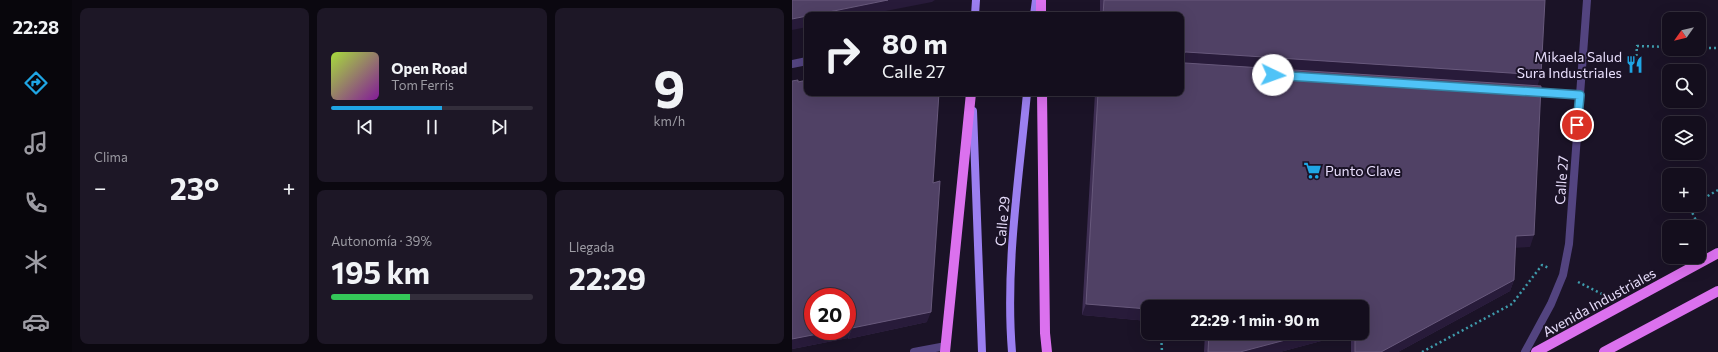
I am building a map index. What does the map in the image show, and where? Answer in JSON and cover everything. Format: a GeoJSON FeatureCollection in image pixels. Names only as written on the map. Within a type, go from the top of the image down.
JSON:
{"type":"FeatureCollection","features":[{"type":"Feature","properties":{"kind":"main road"},"geometry":{"type":"LineString","coordinates":[[975,12],[976,0]]}},
{"type":"Feature","properties":{"kind":"main road"},"geometry":{"type":"LineString","coordinates":[[1034,12],[1036,0]]}},
{"type":"Feature","properties":{"kind":"main road"},"geometry":{"type":"LineString","coordinates":[[1041,0],[1041,12]]}},
{"type":"Feature","properties":{"kind":"main road"},"geometry":{"type":"LineString","coordinates":[[946,349],[972,96]]}},
{"type":"Feature","properties":{"kind":"main road","name":"Calle 29"},"geometry":{"type":"LineString","coordinates":[[972,96],[982,352]]}},
{"type":"Feature","properties":{"kind":"main road","name":"Calle 29"},"geometry":{"type":"LineString","coordinates":[[1012,352],[1009,320],[1010,279],[1027,96]]}},
{"type":"Feature","properties":{"kind":"main road"},"geometry":{"type":"LineString","coordinates":[[1042,96],[1044,285],[1047,352]]}},
{"type":"Feature","properties":{"kind":"main road","name":"Avenida Industriales"},"geometry":{"type":"LineString","coordinates":[[1536,352],[1718,253]]}},
{"type":"Feature","properties":{"kind":"main road"},"geometry":{"type":"LineString","coordinates":[[1604,352],[1718,291]]}},
{"type":"Feature","properties":{"kind":"street","name":"Calle 27"},"geometry":{"type":"LineString","coordinates":[[1525,352],[1551,304],[1563,275],[1569,244],[1587,0]]}},
{"type":"Feature","properties":{"kind":"street"},"geometry":{"type":"LineString","coordinates":[[792,64],[804,62]]}},
{"type":"Feature","properties":{"kind":"street"},"geometry":{"type":"LineString","coordinates":[[1518,91],[1580,95]]}},
{"type":"Feature","properties":{"kind":"street"},"geometry":{"type":"LineString","coordinates":[[914,352],[946,349]]}},
{"type":"Feature","properties":{"kind":"path"},"geometry":{"type":"LineString","coordinates":[[1636,61],[1637,46],[1662,47]]}},
{"type":"Feature","properties":{"kind":"path"},"geometry":{"type":"LineString","coordinates":[[1706,48],[1718,48]]}},
{"type":"Feature","properties":{"kind":"path"},"geometry":{"type":"LineString","coordinates":[[1706,196],[1718,190]]}},
{"type":"Feature","properties":{"kind":"path"},"geometry":{"type":"LineString","coordinates":[[1422,352],[1512,304],[1542,265]]}},
{"type":"Feature","properties":{"kind":"path"},"geometry":{"type":"LineString","coordinates":[[1161,340],[1162,352]]}},
{"type":"Feature","properties":{"kind":"building"},"geometry":{"type":"Polygon","coordinates":[[[792,0],[888,0],[829,12],[804,12],[804,17],[792,19],[792,0]]]}},
{"type":"Feature","properties":{"kind":"building"},"geometry":{"type":"Polygon","coordinates":[[[1104,0],[1545,0],[1541,75],[1184,52],[1184,12],[1103,12],[1104,0]]]}},
{"type":"Feature","properties":{"kind":"building","name":"Punto Clave"},"geometry":{"type":"Polygon","coordinates":[[[1184,62],[1541,86],[1534,235],[1516,236],[1514,280],[1381,352],[1355,352],[1355,340],[1369,340],[1369,300],[1141,300],[1141,308],[1086,304],[1098,96],[1184,96],[1184,62]]]}},
{"type":"Feature","properties":{"kind":"building"},"geometry":{"type":"Polygon","coordinates":[[[792,81],[804,81],[804,96],[939,96],[933,183],[940,181],[931,312],[856,327],[856,288],[804,288],[804,337],[792,339],[792,81]]]}},
{"type":"Feature","properties":{"kind":"building"},"geometry":{"type":"Polygon","coordinates":[[[1209,340],[1285,340],[1240,352],[1208,352],[1209,340]]]}},
{"type":"Feature","properties":{"kind":"place","name":"Mikaela Salud Sura Industriales"},"geometry":{"type":"Point","coordinates":[1635,64]}},
{"type":"Feature","properties":{"kind":"place","name":"Punto Clave"},"geometry":{"type":"Point","coordinates":[1312,170]}},
{"type":"Feature","properties":{"kind":"route"},"geometry":{"type":"LineString","coordinates":[[1273,75],[1580,95],[1577,125]]}}]}
